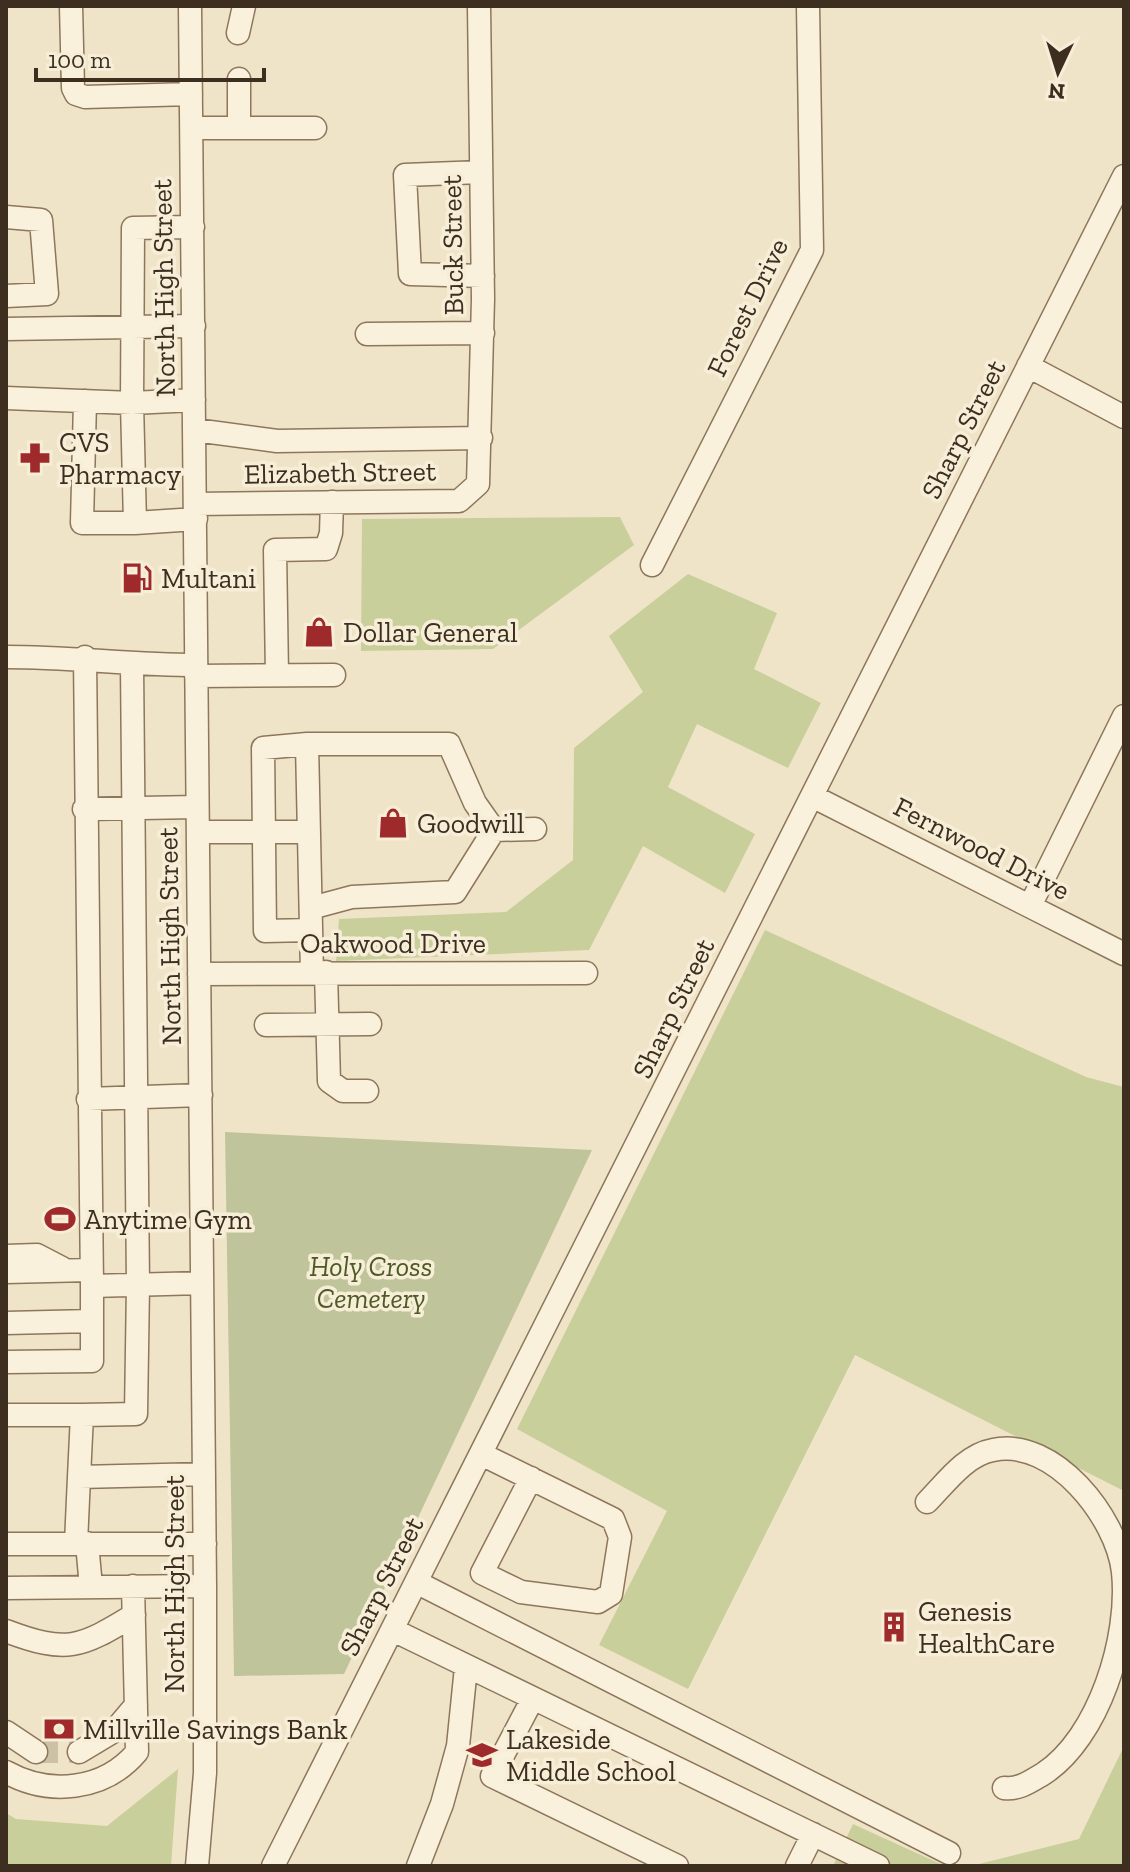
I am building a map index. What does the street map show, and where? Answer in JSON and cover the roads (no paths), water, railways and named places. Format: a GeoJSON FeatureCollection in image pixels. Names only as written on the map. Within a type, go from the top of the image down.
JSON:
{"type":"FeatureCollection","features":[{"type":"Feature","properties":{"kind":"street"},"geometry":{"type":"LineString","coordinates":[[71,6],[73,88],[76,94],[85,97],[191,94]]}},
{"type":"Feature","properties":{"kind":"street","name":"North High Street"},"geometry":{"type":"LineString","coordinates":[[190,6],[205,1544],[205,1773],[197,1866]]}},
{"type":"Feature","properties":{"kind":"street"},"geometry":{"type":"LineString","coordinates":[[238,33],[244,6]]}},
{"type":"Feature","properties":{"kind":"street","name":"Buck Street"},"geometry":{"type":"LineString","coordinates":[[478,484],[483,333],[479,6]]}},
{"type":"Feature","properties":{"kind":"street","name":"Forest Drive"},"geometry":{"type":"LineString","coordinates":[[652,565],[812,250],[808,6]]}},
{"type":"Feature","properties":{"kind":"street"},"geometry":{"type":"LineString","coordinates":[[239,79],[239,128]]}},
{"type":"Feature","properties":{"kind":"street"},"geometry":{"type":"LineString","coordinates":[[192,128],[315,128]]}},
{"type":"Feature","properties":{"kind":"street"},"geometry":{"type":"LineString","coordinates":[[481,172],[405,175],[410,274],[483,276]]}},
{"type":"Feature","properties":{"kind":"street","name":"Sharp Street"},"geometry":{"type":"LineString","coordinates":[[273,1866],[1124,176]]}},
{"type":"Feature","properties":{"kind":"street"},"geometry":{"type":"LineString","coordinates":[[6,217],[41,220],[47,294],[6,296]]}},
{"type":"Feature","properties":{"kind":"street"},"geometry":{"type":"LineString","coordinates":[[135,523],[133,228],[193,227]]}},
{"type":"Feature","properties":{"kind":"street"},"geometry":{"type":"LineString","coordinates":[[6,329],[194,326]]}},
{"type":"Feature","properties":{"kind":"street"},"geometry":{"type":"LineString","coordinates":[[367,334],[483,333]]}},
{"type":"Feature","properties":{"kind":"street"},"geometry":{"type":"LineString","coordinates":[[1028,366],[1124,417]]}},
{"type":"Feature","properties":{"kind":"street"},"geometry":{"type":"LineString","coordinates":[[6,398],[132,403],[194,400]]}},
{"type":"Feature","properties":{"kind":"street","name":"Elizabeth Street"},"geometry":{"type":"LineString","coordinates":[[85,401],[82,523],[135,523],[196,512],[332,502],[459,501],[478,484]]}},
{"type":"Feature","properties":{"kind":"street"},"geometry":{"type":"LineString","coordinates":[[195,430],[277,441],[481,438]]}},
{"type":"Feature","properties":{"kind":"street"},"geometry":{"type":"LineString","coordinates":[[277,675],[275,550],[326,549],[331,533],[332,502]]}},
{"type":"Feature","properties":{"kind":"street"},"geometry":{"type":"LineString","coordinates":[[6,657],[85,657],[196,671],[334,675]]}},
{"type":"Feature","properties":{"kind":"street"},"geometry":{"type":"LineString","coordinates":[[6,1362],[92,1361],[84,809],[85,657]]}},
{"type":"Feature","properties":{"kind":"street"},"geometry":{"type":"LineString","coordinates":[[6,1415],[136,1414],[138,1285],[132,665]]}},
{"type":"Feature","properties":{"kind":"street"},"geometry":{"type":"LineString","coordinates":[[1030,906],[1124,716]]}},
{"type":"Feature","properties":{"kind":"street"},"geometry":{"type":"LineString","coordinates":[[307,744],[311,919],[328,1026],[329,1081],[343,1091],[367,1091]]}},
{"type":"Feature","properties":{"kind":"street"},"geometry":{"type":"LineString","coordinates":[[307,744],[449,744],[475,803],[494,830],[455,892],[352,897],[311,919],[265,931],[263,748],[307,744]]}},
{"type":"Feature","properties":{"kind":"street","name":"Fernwood Drive"},"geometry":{"type":"LineString","coordinates":[[812,796],[1124,954]]}},
{"type":"Feature","properties":{"kind":"street"},"geometry":{"type":"LineString","coordinates":[[84,809],[197,807]]}},
{"type":"Feature","properties":{"kind":"street"},"geometry":{"type":"LineString","coordinates":[[494,830],[535,829]]}},
{"type":"Feature","properties":{"kind":"street"},"geometry":{"type":"LineString","coordinates":[[198,832],[309,832]]}},
{"type":"Feature","properties":{"kind":"street","name":"Oakwood Drive"},"geometry":{"type":"LineString","coordinates":[[199,974],[586,973]]}},
{"type":"Feature","properties":{"kind":"street"},"geometry":{"type":"LineString","coordinates":[[266,1025],[370,1024]]}},
{"type":"Feature","properties":{"kind":"street"},"geometry":{"type":"LineString","coordinates":[[88,1099],[201,1095]]}},
{"type":"Feature","properties":{"kind":"street"},"geometry":{"type":"LineString","coordinates":[[6,1256],[37,1255],[65,1270],[91,1278],[138,1285],[202,1283]]}},
{"type":"Feature","properties":{"kind":"street"},"geometry":{"type":"LineString","coordinates":[[6,1272],[65,1270]]}},
{"type":"Feature","properties":{"kind":"street"},"geometry":{"type":"LineString","coordinates":[[6,1323],[92,1321]]}},
{"type":"Feature","properties":{"kind":"street"},"geometry":{"type":"LineString","coordinates":[[82,1415],[79,1477],[82,1543],[91,1587]]}},
{"type":"Feature","properties":{"kind":"street"},"geometry":{"type":"LineString","coordinates":[[927,1502],[977,1455],[995,1449],[1017,1451],[1046,1461],[1075,1480],[1115,1539],[1123,1572],[1123,1609],[1110,1674],[1093,1717],[1081,1739],[1056,1765],[1029,1783],[1004,1788]]}},
{"type":"Feature","properties":{"kind":"street"},"geometry":{"type":"LineString","coordinates":[[481,1454],[531,1478],[613,1519],[620,1537],[611,1594],[606,1600],[598,1602],[521,1592],[482,1573],[531,1478]]}},
{"type":"Feature","properties":{"kind":"street"},"geometry":{"type":"LineString","coordinates":[[79,1477],[204,1474]]}},
{"type":"Feature","properties":{"kind":"street"},"geometry":{"type":"LineString","coordinates":[[6,1544],[205,1544]]}},
{"type":"Feature","properties":{"kind":"street"},"geometry":{"type":"LineString","coordinates":[[416,1582],[949,1853]]}},
{"type":"Feature","properties":{"kind":"street"},"geometry":{"type":"LineString","coordinates":[[6,1772],[28,1784],[77,1787],[122,1770],[137,1752],[133,1586]]}},
{"type":"Feature","properties":{"kind":"street"},"geometry":{"type":"LineString","coordinates":[[6,1588],[205,1586]]}},
{"type":"Feature","properties":{"kind":"street"},"geometry":{"type":"LineString","coordinates":[[6,1631],[42,1644],[88,1643],[134,1615]]}},
{"type":"Feature","properties":{"kind":"street"},"geometry":{"type":"LineString","coordinates":[[393,1630],[878,1866]]}},
{"type":"Feature","properties":{"kind":"street"},"geometry":{"type":"LineString","coordinates":[[418,1866],[442,1804],[458,1746],[466,1667]]}},
{"type":"Feature","properties":{"kind":"street"},"geometry":{"type":"LineString","coordinates":[[532,1700],[492,1776],[677,1866]]}},
{"type":"Feature","properties":{"kind":"street"},"geometry":{"type":"LineString","coordinates":[[79,1752],[114,1731],[136,1705]]}},
{"type":"Feature","properties":{"kind":"street"},"geometry":{"type":"LineString","coordinates":[[6,1732],[36,1752]]}},
{"type":"Feature","properties":{"kind":"street"},"geometry":{"type":"LineString","coordinates":[[797,1866],[813,1834]]}},
{"type":"Feature","properties":{"kind":"tunnel"},"geometry":{"type":"LineString","coordinates":[[36,1752],[79,1752]]}},
{"type":"Feature","properties":{"kind":"place","name":"CVS Pharmacy"},"geometry":{"type":"Point","coordinates":[35,458]}},
{"type":"Feature","properties":{"kind":"place","name":"Multani"},"geometry":{"type":"Point","coordinates":[137,578]}},
{"type":"Feature","properties":{"kind":"place","name":"Dollar General"},"geometry":{"type":"Point","coordinates":[319,632]}},
{"type":"Feature","properties":{"kind":"place","name":"Goodwill"},"geometry":{"type":"Point","coordinates":[393,823]}},
{"type":"Feature","properties":{"kind":"place","name":"Anytime Gym"},"geometry":{"type":"Point","coordinates":[60,1219]}},
{"type":"Feature","properties":{"kind":"place","name":"Genesis HealthCare"},"geometry":{"type":"Point","coordinates":[894,1627]}},
{"type":"Feature","properties":{"kind":"place","name":"Millville Savings Bank"},"geometry":{"type":"Point","coordinates":[59,1729]}},
{"type":"Feature","properties":{"kind":"place","name":"Lakeside Middle School"},"geometry":{"type":"Point","coordinates":[482,1755]}},
{"type":"Feature","properties":{"kind":"park label","name":"Holy Cross Cemetery"},"geometry":{"type":"Point","coordinates":[371,1282]}}]}
